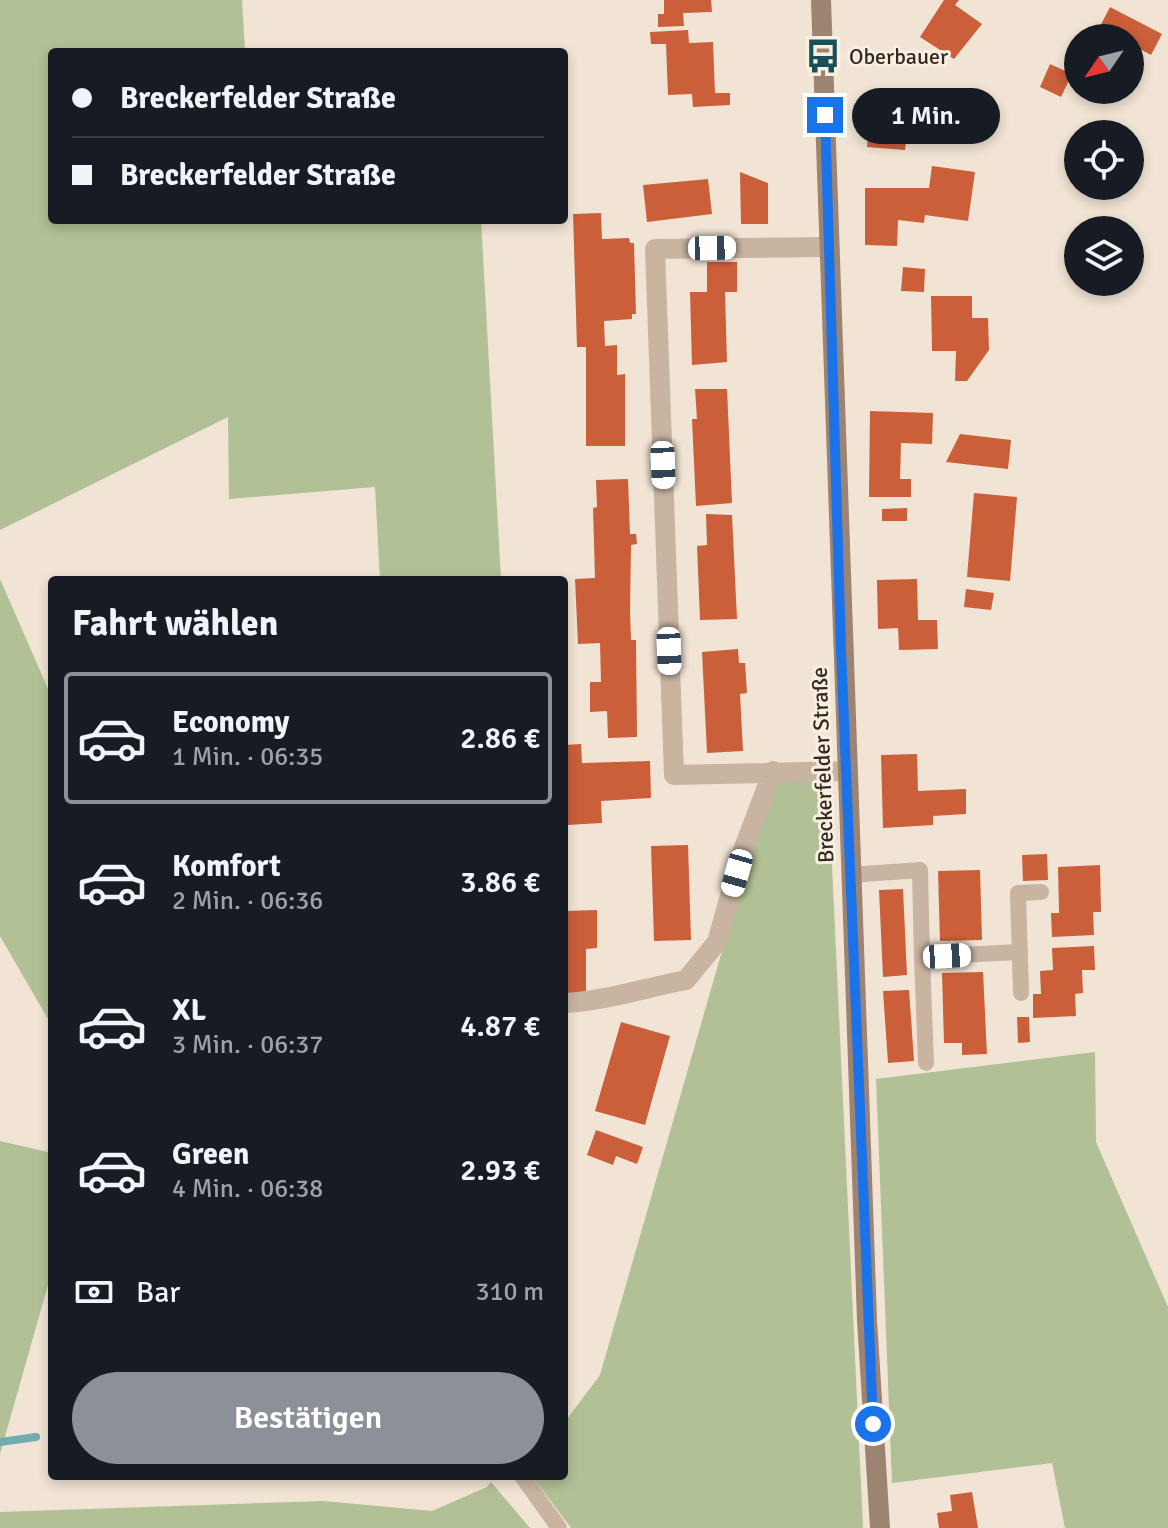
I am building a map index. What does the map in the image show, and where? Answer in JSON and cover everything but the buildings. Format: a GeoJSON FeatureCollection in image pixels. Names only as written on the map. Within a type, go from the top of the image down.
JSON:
{"type":"FeatureCollection","features":[{"type":"Feature","properties":{"kind":"main road","name":"Breckerfelder Straße"},"geometry":{"type":"LineString","coordinates":[[821,0],[867,1320],[880,1528]]}},
{"type":"Feature","properties":{"kind":"street"},"geometry":{"type":"LineString","coordinates":[[828,247],[655,249],[674,775],[846,771]]}},
{"type":"Feature","properties":{"kind":"street"},"geometry":{"type":"LineString","coordinates":[[568,1003],[587,1003],[615,993],[686,980],[717,942],[743,850],[773,771]]}},
{"type":"Feature","properties":{"kind":"lane"},"geometry":{"type":"LineString","coordinates":[[850,875],[920,870],[926,1063]]}},
{"type":"Feature","properties":{"kind":"lane"},"geometry":{"type":"LineString","coordinates":[[1021,993],[1018,893],[1041,892]]}},
{"type":"Feature","properties":{"kind":"lane"},"geometry":{"type":"LineString","coordinates":[[922,957],[1020,952]]}},
{"type":"Feature","properties":{"kind":"lane"},"geometry":{"type":"LineString","coordinates":[[525,1480],[559,1528]]}},
{"type":"Feature","properties":{"kind":"green space"},"geometry":{"type":"Polygon","coordinates":[[[0,0],[242,0],[245,48],[48,48],[48,224],[481,224],[501,576],[380,576],[375,487],[229,499],[228,417],[0,530],[0,0]]]}},
{"type":"Feature","properties":{"kind":"green space"},"geometry":{"type":"Polygon","coordinates":[[[0,579],[48,689],[48,1019],[0,936],[0,579]]]}},
{"type":"Feature","properties":{"kind":"green space"},"geometry":{"type":"Polygon","coordinates":[[[776,781],[824,782],[831,844],[863,1528],[571,1528],[535,1480],[568,1480],[568,1418],[600,1375],[756,833],[776,781]]]}},
{"type":"Feature","properties":{"kind":"green space"},"geometry":{"type":"Polygon","coordinates":[[[1095,1052],[1096,1142],[1168,1307],[1168,1528],[1065,1528],[1052,1463],[892,1483],[876,1079],[1095,1052]]]}},
{"type":"Feature","properties":{"kind":"green space"},"geometry":{"type":"Polygon","coordinates":[[[0,1141],[48,1152],[48,1285],[0,1454],[0,1141]]]}},
{"type":"Feature","properties":{"kind":"green space"},"geometry":{"type":"Polygon","coordinates":[[[491,1482],[530,1528],[0,1528],[0,1512],[323,1501],[432,1511],[487,1487],[491,1482]]]}},
{"type":"Feature","properties":{"kind":"waterway"},"geometry":{"type":"LineString","coordinates":[[0,1442],[36,1437]]}},
{"type":"Feature","properties":{"kind":"place","name":"Oberbauer"},"geometry":{"type":"Point","coordinates":[823,56]}},
{"type":"Feature","properties":{"kind":"route"},"geometry":{"type":"LineString","coordinates":[[825,115],[841,649],[873,1424]]}}]}
